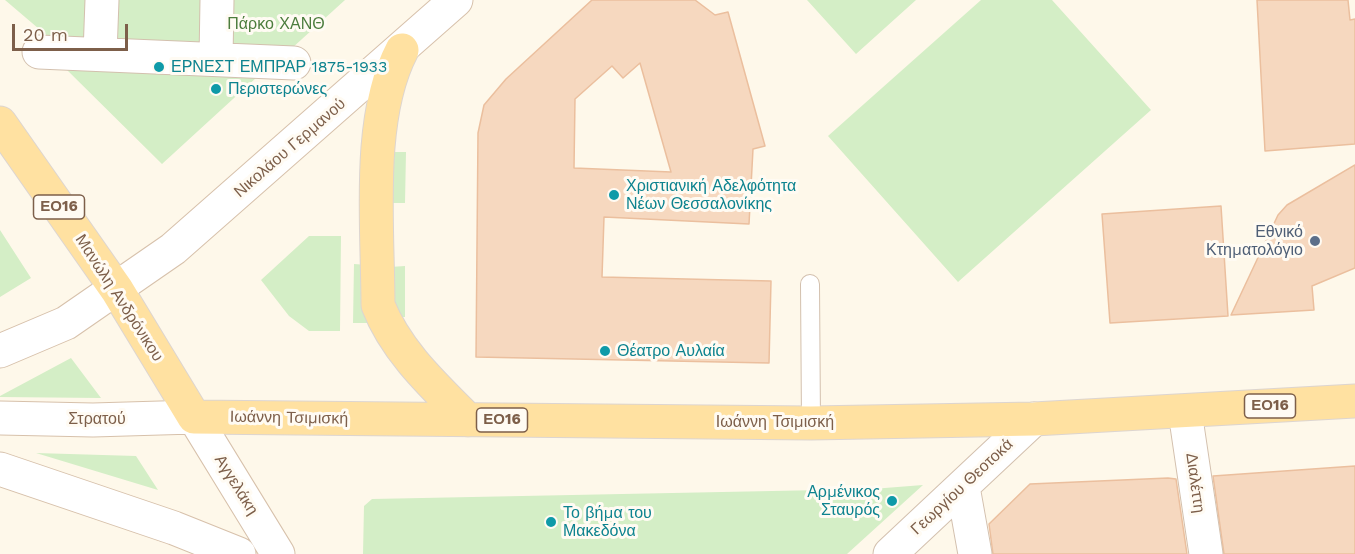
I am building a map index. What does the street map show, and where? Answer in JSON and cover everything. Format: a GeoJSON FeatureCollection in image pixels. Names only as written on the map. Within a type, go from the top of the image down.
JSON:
{"type":"FeatureCollection","features":[{"type":"Feature","properties":{"kind":"main road"},"geometry":{"type":"LineString","coordinates":[[100,54],[102,0]]}},
{"type":"Feature","properties":{"kind":"main road"},"geometry":{"type":"LineString","coordinates":[[216,59],[217,0]]}},
{"type":"Feature","properties":{"kind":"main road","name":"Νικολάου Γερμανού"},"geometry":{"type":"LineString","coordinates":[[117,290],[198,229],[456,0]]}},
{"type":"Feature","properties":{"kind":"main road"},"geometry":{"type":"LineString","coordinates":[[402,50],[391,70],[378,147],[378,305],[386,327],[402,349],[468,420]]}},
{"type":"Feature","properties":{"kind":"main road"},"geometry":{"type":"LineString","coordinates":[[39,52],[294,63]]}},
{"type":"Feature","properties":{"kind":"main road","name":"Μανώλη Ανδρόνικου"},"geometry":{"type":"LineString","coordinates":[[0,123],[117,290],[194,417]]}},
{"type":"Feature","properties":{"kind":"main road"},"geometry":{"type":"LineString","coordinates":[[0,351],[66,323],[117,290]]}},
{"type":"Feature","properties":{"kind":"main road","name":"Ιωάννη Τσιμισκή"},"geometry":{"type":"LineString","coordinates":[[194,417],[811,423],[1034,419],[1355,401]]}},
{"type":"Feature","properties":{"kind":"main road","name":"Διαλέττη"},"geometry":{"type":"LineString","coordinates":[[1185,411],[1206,554]]}},
{"type":"Feature","properties":{"kind":"main road","name":"Στρατού"},"geometry":{"type":"LineString","coordinates":[[0,418],[93,420],[194,417]]}},
{"type":"Feature","properties":{"kind":"main road","name":"Αγγελάκη"},"geometry":{"type":"LineString","coordinates":[[194,417],[278,554]]}},
{"type":"Feature","properties":{"kind":"main road","name":"Γεωργίου Θεοτοκά"},"geometry":{"type":"LineString","coordinates":[[890,554],[1034,419]]}},
{"type":"Feature","properties":{"kind":"main road"},"geometry":{"type":"LineString","coordinates":[[0,469],[174,528],[239,554]]}},
{"type":"Feature","properties":{"kind":"main road"},"geometry":{"type":"LineString","coordinates":[[963,487],[975,554]]}},
{"type":"Feature","properties":{"kind":"lane"},"geometry":{"type":"LineString","coordinates":[[810,284],[811,423]]}},
{"type":"Feature","properties":{"kind":"green space","name":"Πάρκο ΧΑΝΘ"},"geometry":{"type":"Polygon","coordinates":[[[5,0],[345,0],[291,49],[52,40],[5,0]]]}},
{"type":"Feature","properties":{"kind":"green space"},"geometry":{"type":"Polygon","coordinates":[[[807,0],[916,0],[856,54],[807,0]]]}},
{"type":"Feature","properties":{"kind":"green space"},"geometry":{"type":"Polygon","coordinates":[[[981,0],[1052,0],[1151,110],[958,282],[828,136],[981,0]]]}},
{"type":"Feature","properties":{"kind":"green space"},"geometry":{"type":"Polygon","coordinates":[[[65,68],[257,77],[162,164],[65,68]]]}},
{"type":"Feature","properties":{"kind":"green space"},"geometry":{"type":"Polygon","coordinates":[[[391,152],[406,152],[405,203],[390,203],[391,152]]]}},
{"type":"Feature","properties":{"kind":"green space"},"geometry":{"type":"Polygon","coordinates":[[[0,230],[31,278],[0,297],[0,230]]]}},
{"type":"Feature","properties":{"kind":"green space"},"geometry":{"type":"Polygon","coordinates":[[[309,236],[341,236],[340,331],[309,331],[289,316],[261,280],[309,236]]]}},
{"type":"Feature","properties":{"kind":"green space"},"geometry":{"type":"Polygon","coordinates":[[[354,264],[368,265],[367,323],[353,323],[354,264]]]}},
{"type":"Feature","properties":{"kind":"green space"},"geometry":{"type":"Polygon","coordinates":[[[405,266],[405,317],[389,317],[390,267],[405,266]]]}},
{"type":"Feature","properties":{"kind":"green space"},"geometry":{"type":"Polygon","coordinates":[[[71,358],[101,398],[0,397],[0,396],[71,358]]]}},
{"type":"Feature","properties":{"kind":"green space"},"geometry":{"type":"Polygon","coordinates":[[[36,453],[136,456],[158,490],[36,453]]]}},
{"type":"Feature","properties":{"kind":"green space"},"geometry":{"type":"Polygon","coordinates":[[[923,485],[847,554],[363,554],[364,506],[372,499],[872,489],[923,485]]]}},
{"type":"Feature","properties":{"kind":"building","name":"Χριστιανική Αδελφότητα Νέων Θεσσαλονίκης"},"geometry":{"type":"Polygon","coordinates":[[[592,0],[695,0],[715,15],[728,12],[765,146],[753,149],[749,224],[604,217],[602,277],[771,281],[769,363],[476,357],[478,133],[484,105],[506,79],[592,0]],[[640,63],[623,78],[612,66],[575,99],[574,168],[671,172],[640,63]]]}},
{"type":"Feature","properties":{"kind":"building"},"geometry":{"type":"Polygon","coordinates":[[[1257,0],[1348,0],[1350,20],[1355,19],[1355,144],[1265,151],[1257,0]]]}},
{"type":"Feature","properties":{"kind":"building"},"geometry":{"type":"Polygon","coordinates":[[[1355,165],[1355,268],[1312,286],[1314,310],[1231,315],[1278,215],[1287,205],[1355,165]]]}},
{"type":"Feature","properties":{"kind":"building"},"geometry":{"type":"Polygon","coordinates":[[[1221,206],[1228,316],[1110,323],[1102,214],[1221,206]]]}},
{"type":"Feature","properties":{"kind":"building"},"geometry":{"type":"Polygon","coordinates":[[[1355,466],[1355,554],[1224,554],[1213,476],[1355,466]]]}},
{"type":"Feature","properties":{"kind":"building"},"geometry":{"type":"Polygon","coordinates":[[[1176,479],[1187,554],[993,554],[989,524],[1030,484],[1176,479]]]}},
{"type":"Feature","properties":{"kind":"place","name":"ΕΡΝΕΣΤ ΕΜΠΡΑΡ 1875-1933"},"geometry":{"type":"Point","coordinates":[159,67]}},
{"type":"Feature","properties":{"kind":"place","name":"Περιστερώνες"},"geometry":{"type":"Point","coordinates":[216,89]}},
{"type":"Feature","properties":{"kind":"place","name":"Χριστιανική Αδελφότητα Νέων Θεσσαλονίκης"},"geometry":{"type":"Point","coordinates":[614,195]}},
{"type":"Feature","properties":{"kind":"place","name":"Εθνικό Κτηματολόγιο"},"geometry":{"type":"Point","coordinates":[1315,241]}},
{"type":"Feature","properties":{"kind":"place","name":"Θέατρο Αυλαία"},"geometry":{"type":"Point","coordinates":[605,351]}},
{"type":"Feature","properties":{"kind":"place","name":"Αρμένικος Σταυρός"},"geometry":{"type":"Point","coordinates":[892,501]}},
{"type":"Feature","properties":{"kind":"place","name":"Το βήμα του Μακεδόνα"},"geometry":{"type":"Point","coordinates":[551,522]}}]}
